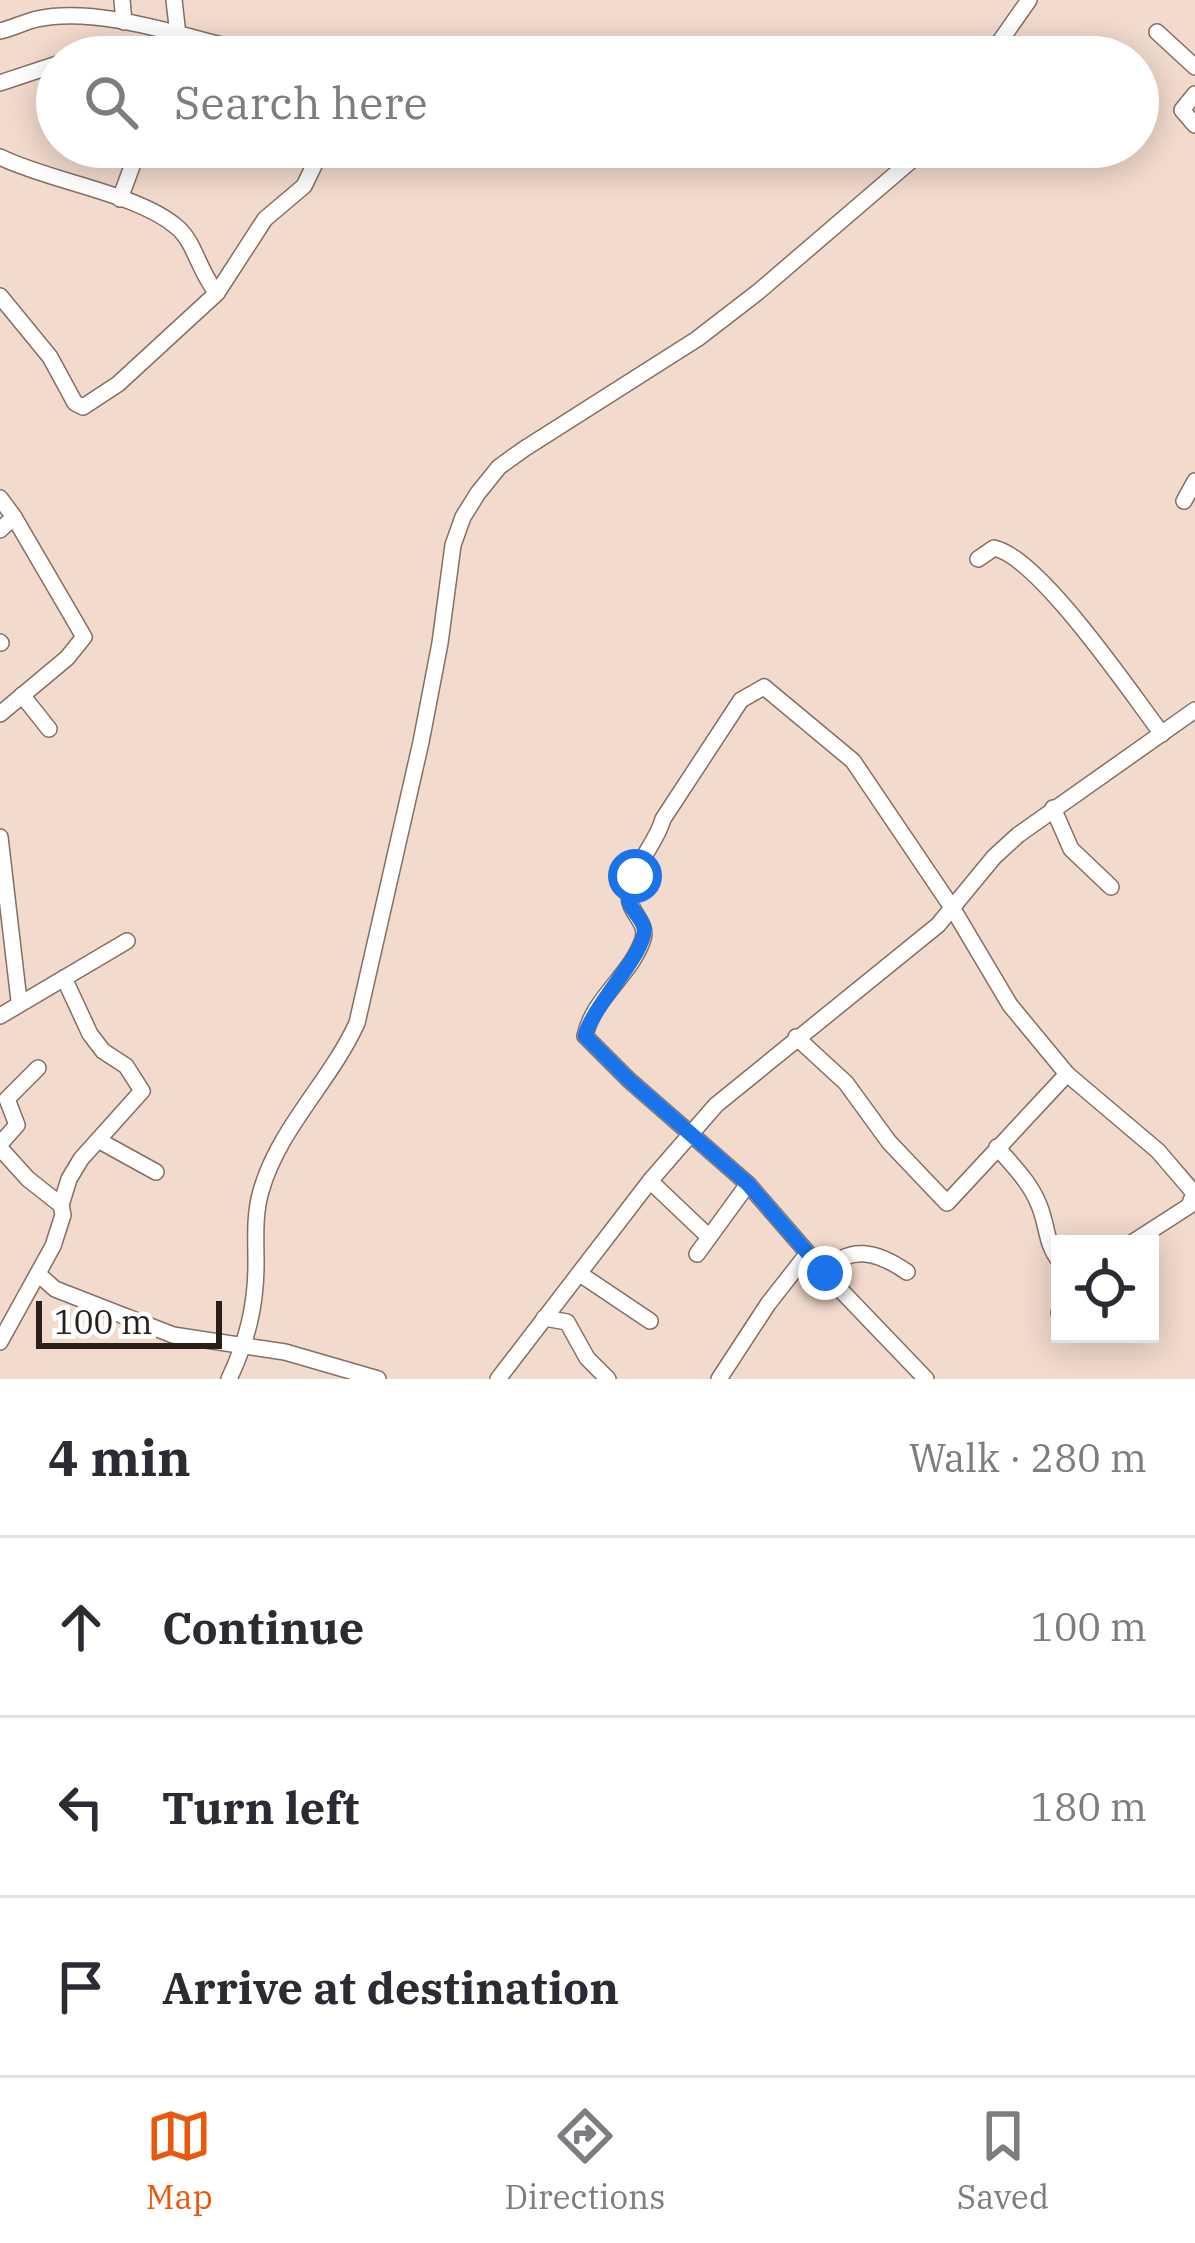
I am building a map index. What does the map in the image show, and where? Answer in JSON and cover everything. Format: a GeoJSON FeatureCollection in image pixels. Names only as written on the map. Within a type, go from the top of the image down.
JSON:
{"type":"FeatureCollection","features":[{"type":"Feature","properties":{"kind":"street"},"geometry":{"type":"LineString","coordinates":[[122,0],[124,22]]}},
{"type":"Feature","properties":{"kind":"street"},"geometry":{"type":"LineString","coordinates":[[174,0],[178,35]]}},
{"type":"Feature","properties":{"kind":"street"},"geometry":{"type":"LineString","coordinates":[[1004,36],[1029,0]]}},
{"type":"Feature","properties":{"kind":"street"},"geometry":{"type":"LineString","coordinates":[[0,31],[36,19],[63,17],[124,22],[182,36]]}},
{"type":"Feature","properties":{"kind":"street"},"geometry":{"type":"LineString","coordinates":[[1157,32],[1195,67]]}},
{"type":"Feature","properties":{"kind":"street"},"geometry":{"type":"LineString","coordinates":[[0,83],[36,71]]}},
{"type":"Feature","properties":{"kind":"street"},"geometry":{"type":"LineString","coordinates":[[1195,94],[1182,110],[1195,125]]}},
{"type":"Feature","properties":{"kind":"street"},"geometry":{"type":"LineString","coordinates":[[0,158],[36,175],[161,215],[183,232],[203,277],[217,293]]}},
{"type":"Feature","properties":{"kind":"street"},"geometry":{"type":"LineString","coordinates":[[121,200],[132,168]]}},
{"type":"Feature","properties":{"kind":"street"},"geometry":{"type":"LineString","coordinates":[[0,296],[50,357],[75,403],[83,407],[118,383],[217,293],[265,219],[304,186],[313,168]]}},
{"type":"Feature","properties":{"kind":"street"},"geometry":{"type":"LineString","coordinates":[[229,1379],[244,1346],[253,1305],[255,1230],[267,1172],[357,1023],[421,742],[440,643],[446,578],[463,517],[499,467],[697,339],[816,245],[903,168]]}},
{"type":"Feature","properties":{"kind":"street"},"geometry":{"type":"LineString","coordinates":[[1184,501],[1195,481]]}},
{"type":"Feature","properties":{"kind":"street"},"geometry":{"type":"LineString","coordinates":[[0,498],[84,636],[67,658],[0,713]]}},
{"type":"Feature","properties":{"kind":"street"},"geometry":{"type":"LineString","coordinates":[[0,530],[14,517]]}},
{"type":"Feature","properties":{"kind":"street"},"geometry":{"type":"LineString","coordinates":[[978,560],[994,548],[1018,558],[1078,622],[1162,734]]}},
{"type":"Feature","properties":{"kind":"street"},"geometry":{"type":"LineString","coordinates":[[926,1379],[748,1184],[587,1040],[585,1032],[594,1012],[642,941],[644,927],[629,903],[635,876],[663,819],[746,696],[764,687],[853,761],[953,909],[1010,1005],[1067,1075],[1158,1151],[1194,1193],[1189,1206],[1144,1235]]}},
{"type":"Feature","properties":{"kind":"street"},"geometry":{"type":"LineString","coordinates":[[22,695],[49,729]]}},
{"type":"Feature","properties":{"kind":"street"},"geometry":{"type":"LineString","coordinates":[[498,1379],[691,1131],[796,1037],[938,926],[994,857],[1053,808],[1195,710]]}},
{"type":"Feature","properties":{"kind":"street"},"geometry":{"type":"LineString","coordinates":[[1053,808],[1071,849],[1111,887]]}},
{"type":"Feature","properties":{"kind":"street"},"geometry":{"type":"LineString","coordinates":[[0,836],[7,952],[19,1001]]}},
{"type":"Feature","properties":{"kind":"street"},"geometry":{"type":"LineString","coordinates":[[0,1016],[127,941]]}},
{"type":"Feature","properties":{"kind":"street"},"geometry":{"type":"LineString","coordinates":[[0,1342],[62,1227],[61,1205],[69,1179],[142,1091],[126,1066],[103,1051],[90,1034],[64,978]]}},
{"type":"Feature","properties":{"kind":"street"},"geometry":{"type":"LineString","coordinates":[[796,1037],[846,1083],[889,1142],[945,1203],[952,1201],[1067,1075]]}},
{"type":"Feature","properties":{"kind":"street"},"geometry":{"type":"LineString","coordinates":[[38,1068],[7,1099],[17,1125],[0,1146],[28,1179],[61,1205]]}},
{"type":"Feature","properties":{"kind":"street"},"geometry":{"type":"LineString","coordinates":[[98,1140],[156,1172]]}},
{"type":"Feature","properties":{"kind":"street"},"geometry":{"type":"LineString","coordinates":[[998,1147],[1034,1194],[1051,1247]]}},
{"type":"Feature","properties":{"kind":"street"},"geometry":{"type":"LineString","coordinates":[[650,1181],[709,1237]]}},
{"type":"Feature","properties":{"kind":"street"},"geometry":{"type":"LineString","coordinates":[[697,1254],[748,1184]]}},
{"type":"Feature","properties":{"kind":"street"},"geometry":{"type":"LineString","coordinates":[[825,1273],[842,1255],[862,1252],[907,1272]]}},
{"type":"Feature","properties":{"kind":"street"},"geometry":{"type":"LineString","coordinates":[[719,1379],[744,1337],[808,1253]]}},
{"type":"Feature","properties":{"kind":"street"},"geometry":{"type":"LineString","coordinates":[[38,1274],[55,1289],[115,1316],[191,1340],[285,1352],[379,1379]]}},
{"type":"Feature","properties":{"kind":"street"},"geometry":{"type":"LineString","coordinates":[[580,1274],[650,1321]]}},
{"type":"Feature","properties":{"kind":"street"},"geometry":{"type":"LineString","coordinates":[[544,1318],[567,1322],[587,1358],[608,1379]]}},
{"type":"Feature","properties":{"kind":"route"},"geometry":{"type":"LineString","coordinates":[[635,876],[629,903],[644,927],[642,941],[594,1012],[585,1036],[748,1184],[825,1273]]}}]}
